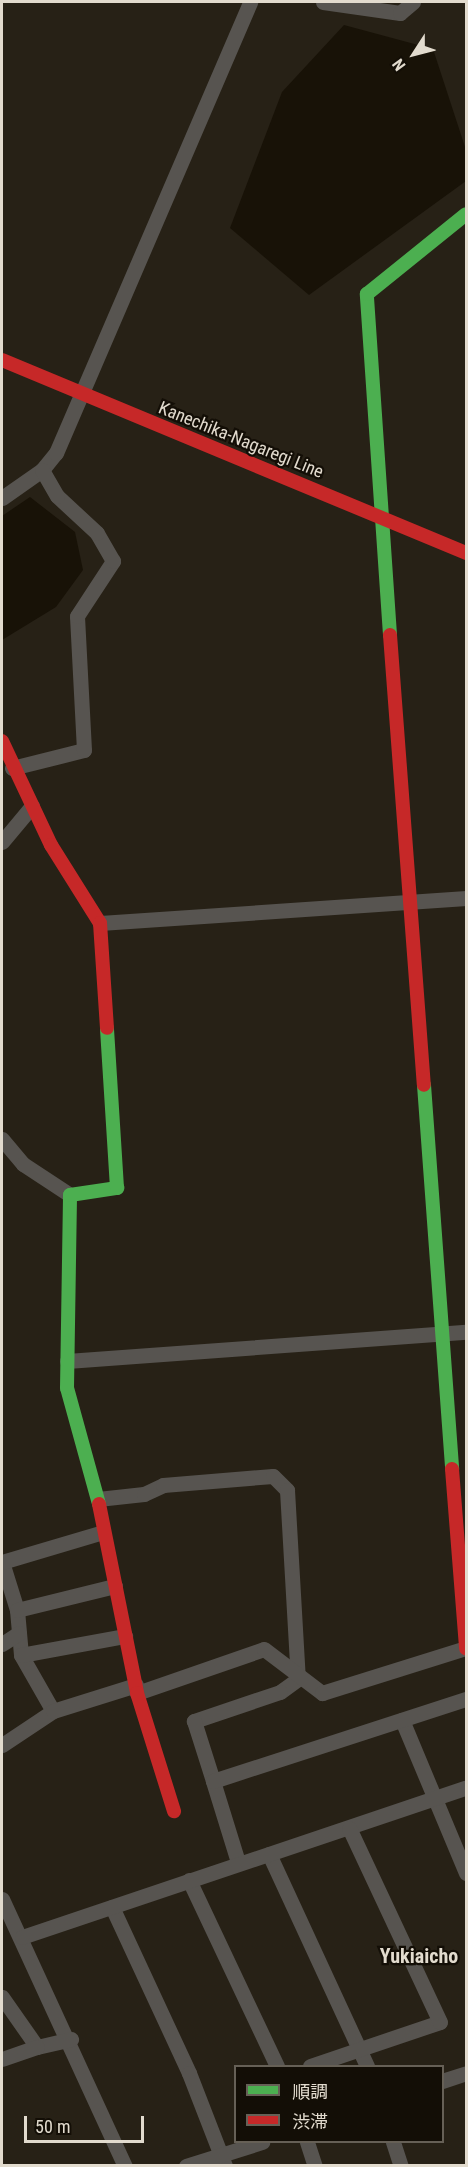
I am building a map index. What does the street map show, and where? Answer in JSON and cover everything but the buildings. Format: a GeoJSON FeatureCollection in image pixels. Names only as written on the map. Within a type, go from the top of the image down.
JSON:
{"type":"FeatureCollection","features":[{"type":"Feature","properties":{"kind":"street"},"geometry":{"type":"LineString","coordinates":[[2,498],[42,470],[56,453],[250,2]]}},
{"type":"Feature","properties":{"kind":"street"},"geometry":{"type":"LineString","coordinates":[[324,2],[400,13],[412,2]]}},
{"type":"Feature","properties":{"kind":"street"},"geometry":{"type":"LineString","coordinates":[[2,1745],[53,1711],[136,1689],[264,1649],[298,1679],[322,1693],[466,1648],[444,1333],[380,517],[367,294],[466,214]]}},
{"type":"Feature","properties":{"kind":"street","name":"Kanechika-Nagaregi Line"},"geometry":{"type":"LineString","coordinates":[[2,360],[466,553]]}},
{"type":"Feature","properties":{"kind":"street"},"geometry":{"type":"LineString","coordinates":[[12,768],[84,750],[77,616],[112,561],[97,533],[57,496],[42,470]]}},
{"type":"Feature","properties":{"kind":"street"},"geometry":{"type":"LineString","coordinates":[[2,741],[12,768],[32,806],[100,923],[117,1188],[70,1195],[23,1164],[2,1139]]}},
{"type":"Feature","properties":{"kind":"street"},"geometry":{"type":"LineString","coordinates":[[2,842],[32,806]]}},
{"type":"Feature","properties":{"kind":"street"},"geometry":{"type":"LineString","coordinates":[[100,923],[466,898]]}},
{"type":"Feature","properties":{"kind":"street"},"geometry":{"type":"LineString","coordinates":[[70,1195],[67,1388],[98,1498],[136,1689],[174,1811]]}},
{"type":"Feature","properties":{"kind":"street"},"geometry":{"type":"LineString","coordinates":[[67,1361],[466,1332]]}},
{"type":"Feature","properties":{"kind":"street"},"geometry":{"type":"LineString","coordinates":[[98,1498],[144,1494],[163,1485],[273,1476],[281,1481],[287,1490],[298,1679]]}},
{"type":"Feature","properties":{"kind":"street"},"geometry":{"type":"LineString","coordinates":[[53,1711],[21,1655],[17,1610],[2,1562],[103,1532]]}},
{"type":"Feature","properties":{"kind":"street"},"geometry":{"type":"LineString","coordinates":[[17,1610],[115,1586]]}},
{"type":"Feature","properties":{"kind":"street"},"geometry":{"type":"LineString","coordinates":[[2,1644],[19,1633]]}},
{"type":"Feature","properties":{"kind":"street"},"geometry":{"type":"LineString","coordinates":[[21,1655],[125,1636]]}},
{"type":"Feature","properties":{"kind":"street"},"geometry":{"type":"LineString","coordinates":[[238,1862],[194,1721],[280,1692],[298,1679]]}},
{"type":"Feature","properties":{"kind":"street"},"geometry":{"type":"LineString","coordinates":[[213,1781],[466,1699]]}},
{"type":"Feature","properties":{"kind":"street"},"geometry":{"type":"LineString","coordinates":[[402,1720],[466,1873]]}},
{"type":"Feature","properties":{"kind":"street"},"geometry":{"type":"LineString","coordinates":[[22,1937],[238,1862],[269,1854],[466,1788]]}},
{"type":"Feature","properties":{"kind":"street"},"geometry":{"type":"LineString","coordinates":[[316,2065],[440,2022],[349,1828]]}},
{"type":"Feature","properties":{"kind":"street"},"geometry":{"type":"LineString","coordinates":[[269,1854],[367,2065]]}},
{"type":"Feature","properties":{"kind":"street"},"geometry":{"type":"LineString","coordinates":[[189,1880],[276,2065]]}},
{"type":"Feature","properties":{"kind":"street"},"geometry":{"type":"LineString","coordinates":[[2,1899],[71,2039],[125,2166]]}},
{"type":"Feature","properties":{"kind":"street"},"geometry":{"type":"LineString","coordinates":[[112,1907],[224,2160]]}},
{"type":"Feature","properties":{"kind":"street"},"geometry":{"type":"LineString","coordinates":[[2,1997],[37,2048]]}},
{"type":"Feature","properties":{"kind":"street"},"geometry":{"type":"LineString","coordinates":[[2,2059],[71,2039]]}},
{"type":"Feature","properties":{"kind":"street"},"geometry":{"type":"LineString","coordinates":[[444,2080],[466,2073]]}},
{"type":"Feature","properties":{"kind":"street"},"geometry":{"type":"LineString","coordinates":[[186,2166],[224,2160],[260,2143]]}},
{"type":"Feature","properties":{"kind":"street"},"geometry":{"type":"LineString","coordinates":[[307,2143],[315,2166]]}},
{"type":"Feature","properties":{"kind":"street"},"geometry":{"type":"LineString","coordinates":[[393,2143],[401,2166]]}},
{"type":"Feature","properties":{"kind":"shaded area"},"geometry":{"type":"Polygon","coordinates":[[[344,25],[433,49],[466,150],[466,181],[309,295],[230,228],[282,92],[344,25]]]}},
{"type":"Feature","properties":{"kind":"shaded area"},"geometry":{"type":"Polygon","coordinates":[[[30,497],[75,532],[83,570],[56,607],[2,640],[2,516],[30,497]]]}},
{"type":"Feature","properties":{"kind":"traffic: fast"},"geometry":{"type":"LineString","coordinates":[[390,635],[367,294],[466,214]]}},
{"type":"Feature","properties":{"kind":"traffic: fast"},"geometry":{"type":"LineString","coordinates":[[99,1504],[67,1388],[70,1195],[117,1188],[107,1028]]}},
{"type":"Feature","properties":{"kind":"traffic: fast"},"geometry":{"type":"LineString","coordinates":[[424,1085],[452,1469]]}},
{"type":"Feature","properties":{"kind":"traffic: jam"},"geometry":{"type":"LineString","coordinates":[[2,360],[466,553]]}},
{"type":"Feature","properties":{"kind":"traffic: jam"},"geometry":{"type":"LineString","coordinates":[[390,635],[424,1085]]}},
{"type":"Feature","properties":{"kind":"traffic: jam"},"geometry":{"type":"LineString","coordinates":[[2,741],[51,845],[100,923],[107,1028]]}},
{"type":"Feature","properties":{"kind":"traffic: jam"},"geometry":{"type":"LineString","coordinates":[[452,1469],[466,1648]]}},
{"type":"Feature","properties":{"kind":"traffic: jam"},"geometry":{"type":"LineString","coordinates":[[99,1504],[137,1693],[174,1811]]}},
{"type":"Feature","properties":{"kind":"district","name":"Yukiaicho"},"geometry":{"type":"Point","coordinates":[419,1956]}}]}
